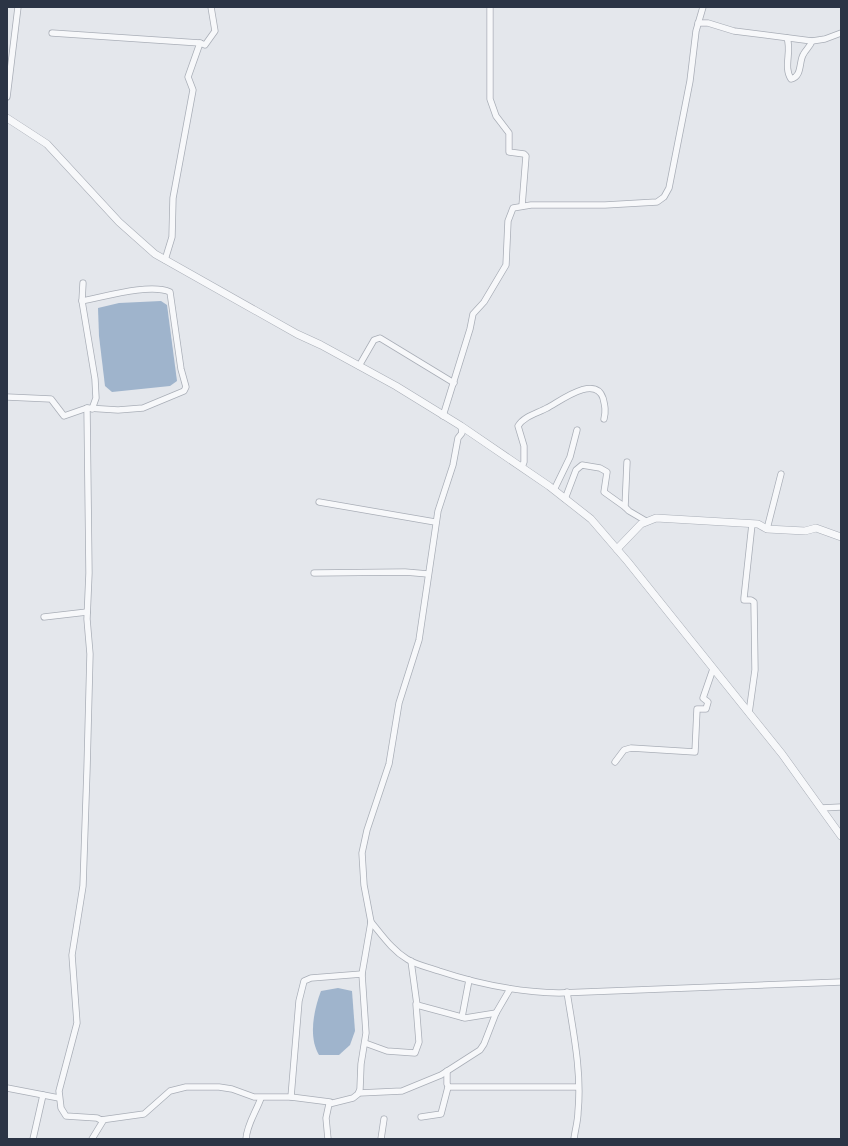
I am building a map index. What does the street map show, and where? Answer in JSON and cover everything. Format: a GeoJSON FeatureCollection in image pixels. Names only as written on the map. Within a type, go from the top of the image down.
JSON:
{"type":"FeatureCollection","features":[{"type":"Feature","properties":{"kind":"street"},"geometry":{"type":"LineString","coordinates":[[7,97],[18,7]]}},
{"type":"Feature","properties":{"kind":"street"},"geometry":{"type":"LineString","coordinates":[[52,33],[200,43],[205,45],[215,31],[212,7]]}},
{"type":"Feature","properties":{"kind":"street"},"geometry":{"type":"LineString","coordinates":[[490,7],[490,103],[509,133],[509,152],[524,154],[526,156],[522,206]]}},
{"type":"Feature","properties":{"kind":"street"},"geometry":{"type":"LineString","coordinates":[[443,416],[470,329],[473,314],[484,302],[506,265],[510,214],[513,208],[522,206],[657,202],[664,198],[669,188],[690,81],[698,23],[703,7]]}},
{"type":"Feature","properties":{"kind":"street"},"geometry":{"type":"LineString","coordinates":[[698,23],[708,23],[734,31],[812,41],[825,39],[841,33]]}},
{"type":"Feature","properties":{"kind":"street"},"geometry":{"type":"LineString","coordinates":[[787,38],[789,47],[787,64],[791,79],[796,77],[801,68],[803,56],[812,41]]}},
{"type":"Feature","properties":{"kind":"street"},"geometry":{"type":"LineString","coordinates":[[165,260],[172,237],[173,198],[192,90],[188,78],[200,43]]}},
{"type":"Feature","properties":{"kind":"street"},"geometry":{"type":"LineString","coordinates":[[7,118],[47,144],[119,222],[147,248],[165,260],[297,334],[396,386],[461,426],[522,467],[591,519],[617,549],[782,754],[841,836]]}},
{"type":"Feature","properties":{"kind":"street"},"geometry":{"type":"LineString","coordinates":[[83,283],[82,301],[95,379],[96,398],[90,408],[89,573],[87,612],[90,654],[84,861],[80,906],[72,954],[77,1023],[60,1080],[59,1098],[61,1108],[66,1116],[97,1118],[101,1120],[136,1117],[148,1113],[170,1091],[186,1087],[227,1088],[248,1096],[261,1098],[291,1097],[330,1102],[349,1099],[359,1093],[402,1091],[447,1071],[480,1050],[484,1044],[496,1013],[510,989]]}},
{"type":"Feature","properties":{"kind":"street"},"geometry":{"type":"LineString","coordinates":[[7,396],[51,399],[64,416],[90,408],[118,410],[143,408],[184,391],[186,387],[181,369],[170,292],[145,290],[82,301]]}},
{"type":"Feature","properties":{"kind":"street"},"geometry":{"type":"LineString","coordinates":[[359,366],[374,340],[380,338],[454,383]]}},
{"type":"Feature","properties":{"kind":"street"},"geometry":{"type":"LineString","coordinates":[[522,467],[524,462],[524,446],[518,426],[534,414],[574,392],[596,389],[602,395],[606,411],[604,419]]}},
{"type":"Feature","properties":{"kind":"street"},"geometry":{"type":"LineString","coordinates":[[359,1093],[366,1020],[362,974],[371,922],[364,884],[362,853],[367,830],[389,764],[399,703],[419,640],[426,603],[428,574],[435,522],[440,502],[453,465],[458,438],[462,433],[461,426]]}},
{"type":"Feature","properties":{"kind":"street"},"geometry":{"type":"LineString","coordinates":[[554,490],[570,457],[576,430]]}},
{"type":"Feature","properties":{"kind":"street"},"geometry":{"type":"LineString","coordinates":[[625,507],[627,462]]}},
{"type":"Feature","properties":{"kind":"street"},"geometry":{"type":"LineString","coordinates":[[565,499],[576,470],[582,465],[600,468],[607,472],[604,492],[629,511],[646,521]]}},
{"type":"Feature","properties":{"kind":"street"},"geometry":{"type":"LineString","coordinates":[[767,529],[781,474]]}},
{"type":"Feature","properties":{"kind":"street"},"geometry":{"type":"LineString","coordinates":[[319,502],[435,522]]}},
{"type":"Feature","properties":{"kind":"street"},"geometry":{"type":"LineString","coordinates":[[617,549],[646,521],[663,517],[758,524],[767,529],[805,531],[816,528],[841,537]]}},
{"type":"Feature","properties":{"kind":"street"},"geometry":{"type":"LineString","coordinates":[[749,713],[755,670],[754,606],[753,600],[744,600],[744,598],[752,524]]}},
{"type":"Feature","properties":{"kind":"street"},"geometry":{"type":"LineString","coordinates":[[314,573],[405,572],[428,574]]}},
{"type":"Feature","properties":{"kind":"street"},"geometry":{"type":"LineString","coordinates":[[44,617],[87,612]]}},
{"type":"Feature","properties":{"kind":"street"},"geometry":{"type":"LineString","coordinates":[[615,762],[624,750],[631,748],[695,752],[697,709],[706,709],[708,707],[708,702],[703,698],[713,669]]}},
{"type":"Feature","properties":{"kind":"street"},"geometry":{"type":"LineString","coordinates":[[821,808],[841,807]]}},
{"type":"Feature","properties":{"kind":"street"},"geometry":{"type":"LineString","coordinates":[[371,922],[397,952],[411,961],[469,980],[529,992],[567,992],[841,982]]}},
{"type":"Feature","properties":{"kind":"street"},"geometry":{"type":"LineString","coordinates":[[365,1043],[387,1051],[415,1053],[419,1042],[411,961]]}},
{"type":"Feature","properties":{"kind":"street"},"geometry":{"type":"LineString","coordinates":[[291,1097],[299,1001],[304,981],[311,978],[362,974]]}},
{"type":"Feature","properties":{"kind":"street"},"geometry":{"type":"LineString","coordinates":[[462,1017],[469,980]]}},
{"type":"Feature","properties":{"kind":"street"},"geometry":{"type":"LineString","coordinates":[[567,992],[575,1040],[578,1087],[578,1111],[574,1139]]}},
{"type":"Feature","properties":{"kind":"street"},"geometry":{"type":"LineString","coordinates":[[416,1004],[462,1017],[496,1013]]}},
{"type":"Feature","properties":{"kind":"street"},"geometry":{"type":"LineString","coordinates":[[421,1117],[441,1114],[448,1087],[447,1071]]}},
{"type":"Feature","properties":{"kind":"street"},"geometry":{"type":"LineString","coordinates":[[448,1087],[578,1087]]}},
{"type":"Feature","properties":{"kind":"street"},"geometry":{"type":"LineString","coordinates":[[7,1088],[59,1098]]}},
{"type":"Feature","properties":{"kind":"street"},"geometry":{"type":"LineString","coordinates":[[33,1139],[43,1095]]}},
{"type":"Feature","properties":{"kind":"street"},"geometry":{"type":"LineString","coordinates":[[246,1139],[249,1124],[261,1098]]}},
{"type":"Feature","properties":{"kind":"street"},"geometry":{"type":"LineString","coordinates":[[328,1139],[326,1112],[330,1102]]}},
{"type":"Feature","properties":{"kind":"street"},"geometry":{"type":"LineString","coordinates":[[381,1139],[384,1119]]}},
{"type":"Feature","properties":{"kind":"street"},"geometry":{"type":"LineString","coordinates":[[92,1139],[103,1121],[101,1120]]}},
{"type":"Feature","properties":{"kind":"water"},"geometry":{"type":"Polygon","coordinates":[[[161,301],[167,305],[177,381],[170,386],[112,392],[105,386],[99,336],[98,308],[119,303],[161,301]]]}},
{"type":"Feature","properties":{"kind":"water"},"geometry":{"type":"Polygon","coordinates":[[[338,988],[352,991],[355,1031],[350,1045],[339,1055],[319,1055],[313,1032],[316,1006],[321,991],[338,988]]]}}]}
